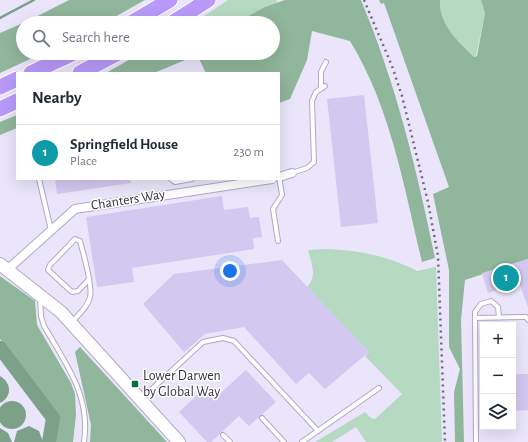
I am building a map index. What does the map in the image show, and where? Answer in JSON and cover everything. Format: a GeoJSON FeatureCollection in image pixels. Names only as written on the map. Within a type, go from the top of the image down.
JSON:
{"type":"FeatureCollection","features":[{"type":"Feature","properties":{"kind":"highway"},"geometry":{"type":"LineString","coordinates":[[143,16],[170,0]]}},
{"type":"Feature","properties":{"kind":"highway"},"geometry":{"type":"LineString","coordinates":[[183,16],[208,0]]}},
{"type":"Feature","properties":{"kind":"highway"},"geometry":{"type":"LineString","coordinates":[[33,72],[59,60]]}},
{"type":"Feature","properties":{"kind":"highway"},"geometry":{"type":"LineString","coordinates":[[82,72],[105,60]]}},
{"type":"Feature","properties":{"kind":"highway"},"geometry":{"type":"LineString","coordinates":[[0,87],[16,79]]}},
{"type":"Feature","properties":{"kind":"highway"},"geometry":{"type":"LineString","coordinates":[[0,109],[16,101]]}},
{"type":"Feature","properties":{"kind":"street"},"geometry":{"type":"LineString","coordinates":[[280,176],[292,173]]}},
{"type":"Feature","properties":{"kind":"street","name":"Chanters Way"},"geometry":{"type":"LineString","coordinates":[[4,267],[51,230],[74,208],[265,180]]}},
{"type":"Feature","properties":{"kind":"street"},"geometry":{"type":"LineString","coordinates":[[4,267],[62,312],[179,442]]}},
{"type":"Feature","properties":{"kind":"lane"},"geometry":{"type":"LineString","coordinates":[[321,88],[321,72],[326,62]]}},
{"type":"Feature","properties":{"kind":"lane"},"geometry":{"type":"LineString","coordinates":[[292,173],[307,168],[314,162],[312,101],[321,88],[325,86]]}},
{"type":"Feature","properties":{"kind":"lane"},"geometry":{"type":"LineString","coordinates":[[39,180],[51,230]]}},
{"type":"Feature","properties":{"kind":"lane"},"geometry":{"type":"LineString","coordinates":[[172,180],[175,182],[186,180]]}},
{"type":"Feature","properties":{"kind":"lane"},"geometry":{"type":"LineString","coordinates":[[278,241],[273,209],[282,195],[280,180]]}},
{"type":"Feature","properties":{"kind":"lane"},"geometry":{"type":"LineString","coordinates":[[71,322],[84,309],[90,297],[88,280],[80,241],[75,239],[50,265],[48,270],[72,292],[78,291],[88,280]]}},
{"type":"Feature","properties":{"kind":"lane"},"geometry":{"type":"LineString","coordinates":[[40,295],[41,316],[44,326],[78,385],[86,426],[84,442]]}},
{"type":"Feature","properties":{"kind":"lane"},"geometry":{"type":"LineString","coordinates":[[476,442],[475,318],[477,309],[488,301],[493,302],[498,306],[499,317]]}},
{"type":"Feature","properties":{"kind":"lane"},"geometry":{"type":"LineString","coordinates":[[475,318],[526,317],[528,320]]}},
{"type":"Feature","properties":{"kind":"lane"},"geometry":{"type":"LineString","coordinates":[[141,400],[203,342],[222,338],[234,341],[318,431]]}},
{"type":"Feature","properties":{"kind":"lane"},"geometry":{"type":"LineString","coordinates":[[302,442],[379,388]]}},
{"type":"Feature","properties":{"kind":"lane"},"geometry":{"type":"LineString","coordinates":[[262,418],[284,442]]}},
{"type":"Feature","properties":{"kind":"lane"},"geometry":{"type":"LineString","coordinates":[[223,435],[230,442]]}},
{"type":"Feature","properties":{"kind":"shaded area"},"geometry":{"type":"Polygon","coordinates":[[[69,0],[145,0],[116,16],[38,16],[69,0]]]}},
{"type":"Feature","properties":{"kind":"shaded area"},"geometry":{"type":"Polygon","coordinates":[[[228,0],[276,0],[278,2],[250,16],[204,16],[228,0]]]}},
{"type":"Feature","properties":{"kind":"shaded area"},"geometry":{"type":"Polygon","coordinates":[[[285,0],[361,0],[385,63],[395,95],[421,192],[435,258],[422,262],[395,148],[376,93],[350,41],[312,31],[307,60],[290,99],[280,103],[280,72],[206,72],[200,60],[280,60],[280,16],[249,16],[265,7],[285,0]]]}},
{"type":"Feature","properties":{"kind":"shaded area"},"geometry":{"type":"Polygon","coordinates":[[[379,0],[440,0],[442,17],[450,32],[474,57],[477,56],[485,13],[481,0],[528,0],[528,259],[465,280],[461,320],[464,442],[455,442],[454,392],[460,369],[449,347],[449,270],[433,194],[449,187],[384,3],[381,4],[379,0]]]}},
{"type":"Feature","properties":{"kind":"shaded area"},"geometry":{"type":"Polygon","coordinates":[[[440,0],[481,0],[485,13],[476,56],[474,57],[450,32],[442,18],[440,0]]]}},
{"type":"Feature","properties":{"kind":"shaded area"},"geometry":{"type":"Polygon","coordinates":[[[16,26],[16,60],[28,60],[0,73],[0,33],[16,26]]]}},
{"type":"Feature","properties":{"kind":"shaded area"},"geometry":{"type":"Polygon","coordinates":[[[129,60],[185,60],[156,72],[108,72],[129,60]]]}},
{"type":"Feature","properties":{"kind":"shaded area"},"geometry":{"type":"Polygon","coordinates":[[[16,115],[16,128],[0,135],[0,122],[16,115]]]}},
{"type":"Feature","properties":{"kind":"shaded area"},"geometry":{"type":"Polygon","coordinates":[[[326,249],[362,252],[395,261],[417,271],[436,267],[442,442],[366,442],[356,427],[332,442],[315,442],[365,412],[371,418],[375,419],[402,394],[365,356],[369,352],[307,287],[313,274],[308,250],[326,249]]]}},
{"type":"Feature","properties":{"kind":"shaded area"},"geometry":{"type":"Polygon","coordinates":[[[0,276],[35,301],[37,325],[71,383],[75,394],[76,415],[73,442],[53,442],[57,421],[55,412],[0,339],[0,276]]]}},
{"type":"Feature","properties":{"kind":"shaded area"},"geometry":{"type":"Polygon","coordinates":[[[80,347],[167,442],[90,442],[91,425],[75,352],[80,347]]]}},
{"type":"Feature","properties":{"kind":"shaded area"},"geometry":{"type":"Polygon","coordinates":[[[0,376],[7,382],[9,390],[7,397],[0,403],[0,376]]]}},
{"type":"Feature","properties":{"kind":"shaded area"},"geometry":{"type":"Polygon","coordinates":[[[7,402],[17,402],[22,405],[25,410],[25,420],[22,425],[17,428],[7,428],[2,425],[-1,420],[-1,410],[2,405],[7,402]]]}},
{"type":"Feature","properties":{"kind":"shaded area"},"geometry":{"type":"Polygon","coordinates":[[[29,426],[39,431],[43,442],[14,442],[17,431],[29,426]]]}},
{"type":"Feature","properties":{"kind":"shaded area"},"geometry":{"type":"Polygon","coordinates":[[[0,428],[8,433],[12,442],[0,442],[0,428]]]}},
{"type":"Feature","properties":{"kind":"building"},"geometry":{"type":"Polygon","coordinates":[[[364,95],[378,223],[341,227],[327,99],[364,95]]]}},
{"type":"Feature","properties":{"kind":"building"},"geometry":{"type":"Polygon","coordinates":[[[55,180],[130,180],[131,183],[57,194],[55,180]]]}},
{"type":"Feature","properties":{"kind":"building"},"geometry":{"type":"Polygon","coordinates":[[[222,196],[224,210],[248,207],[250,218],[259,217],[262,237],[253,238],[254,249],[132,268],[134,282],[97,287],[86,217],[222,196]]]}},
{"type":"Feature","properties":{"kind":"building"},"geometry":{"type":"Polygon","coordinates":[[[528,259],[528,307],[519,283],[488,293],[482,273],[528,259]]]}},
{"type":"Feature","properties":{"kind":"building"},"geometry":{"type":"Polygon","coordinates":[[[282,260],[369,352],[325,389],[309,373],[296,384],[244,327],[205,334],[184,352],[143,304],[174,274],[282,260]]]}},
{"type":"Feature","properties":{"kind":"building"},"geometry":{"type":"Polygon","coordinates":[[[246,370],[276,402],[249,426],[239,416],[211,442],[207,442],[179,412],[206,387],[215,398],[246,370]]]}},
{"type":"Feature","properties":{"kind":"building"},"geometry":{"type":"Polygon","coordinates":[[[516,374],[528,374],[528,410],[516,411],[516,374]]]}},
{"type":"Feature","properties":{"kind":"waterway"},"geometry":{"type":"LineString","coordinates":[[0,18],[34,0]]}},
{"type":"Feature","properties":{"kind":"waterway"},"geometry":{"type":"LineString","coordinates":[[0,348],[53,418],[49,442]]}},
{"type":"Feature","properties":{"kind":"railway"},"geometry":{"type":"LineString","coordinates":[[364,0],[392,66],[402,96],[428,202],[438,256],[445,442]]}},
{"type":"Feature","properties":{"kind":"place","name":"Springfield House"},"geometry":{"type":"Point","coordinates":[506,278]}},
{"type":"Feature","properties":{"kind":"place","name":"Lower Darwen by Global Way"},"geometry":{"type":"Point","coordinates":[135,384]}}]}
